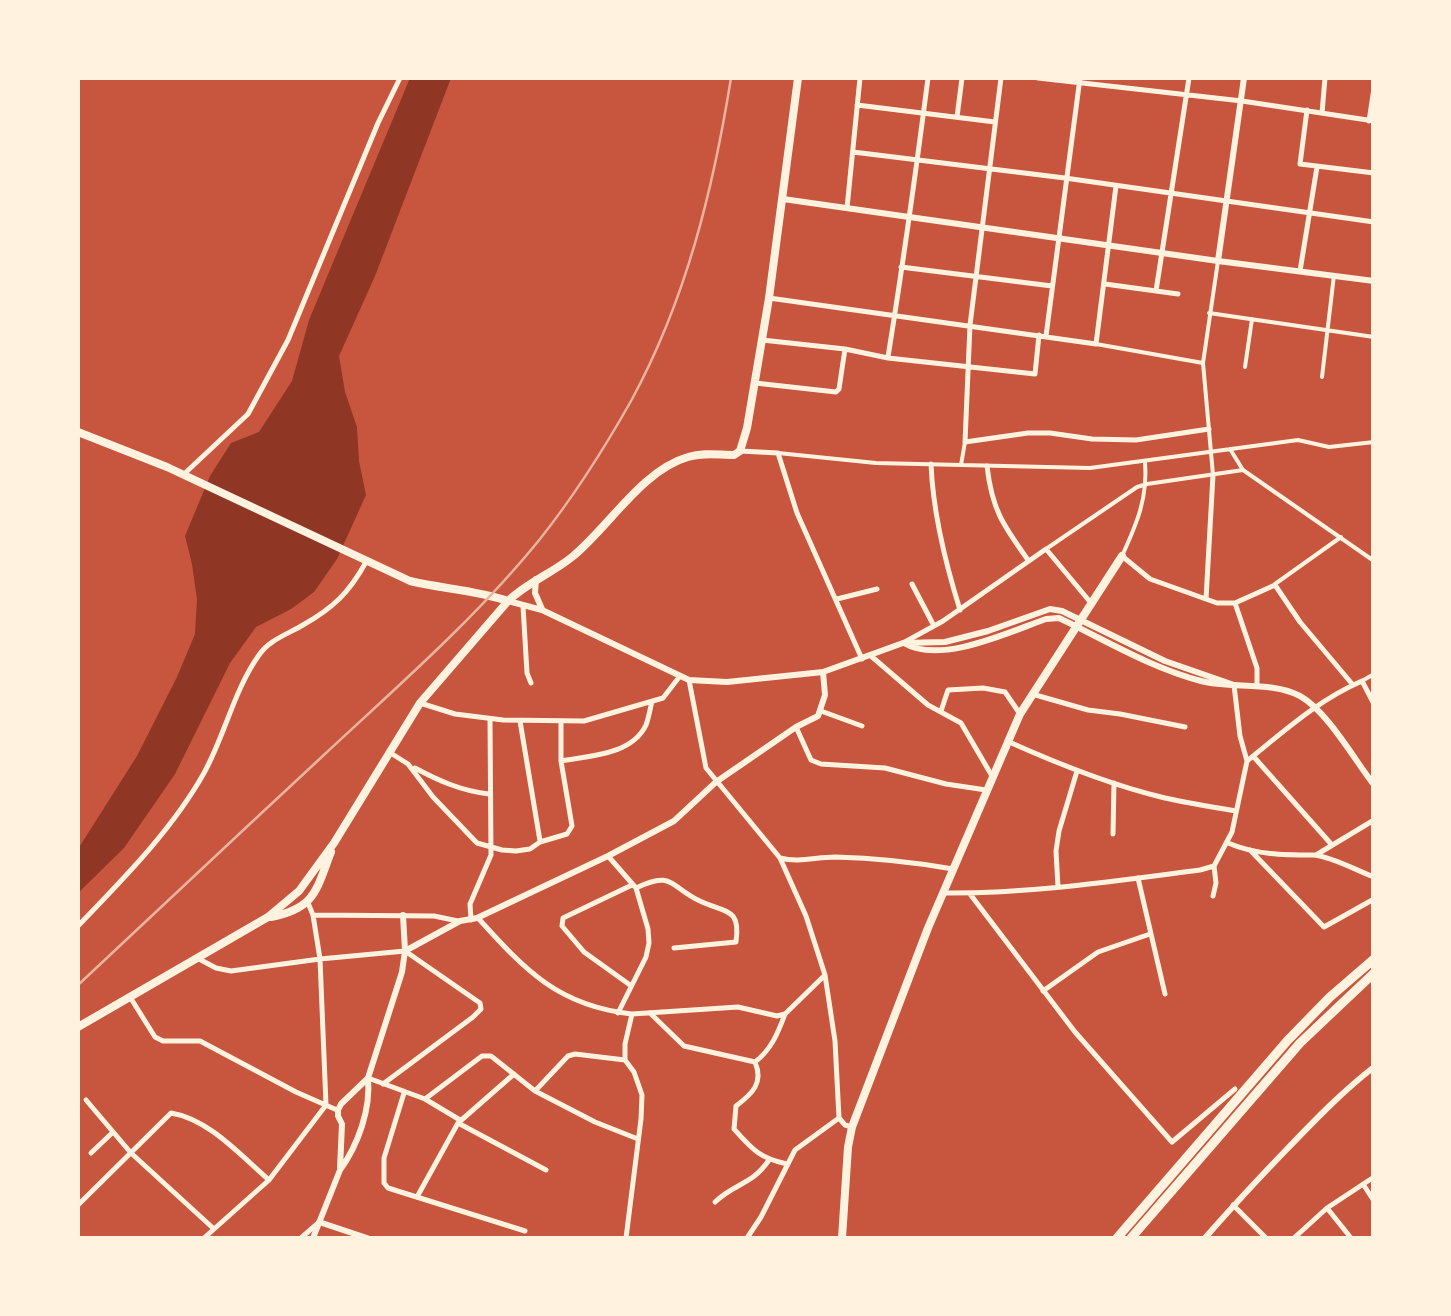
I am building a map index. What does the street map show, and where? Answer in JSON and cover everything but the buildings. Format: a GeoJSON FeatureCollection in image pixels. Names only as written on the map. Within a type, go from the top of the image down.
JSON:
{"type":"FeatureCollection","features":[{"type":"Feature","properties":{"kind":"main road"},"geometry":{"type":"LineString","coordinates":[[268,917],[300,888],[334,843],[420,702],[508,601],[523,587],[569,560],[668,466],[692,456],[740,451],[769,298],[798,78]]}},
{"type":"Feature","properties":{"kind":"main road"},"geometry":{"type":"LineString","coordinates":[[78,432],[138,454],[410,581],[470,590],[508,601]]}},
{"type":"Feature","properties":{"kind":"main road"},"geometry":{"type":"LineString","coordinates":[[842,1238],[852,1128],[942,893],[1020,714],[1122,556]]}},
{"type":"Feature","properties":{"kind":"main road"},"geometry":{"type":"LineString","coordinates":[[78,1027],[268,917],[311,900],[334,843]]}},
{"type":"Feature","properties":{"kind":"main road"},"geometry":{"type":"LineString","coordinates":[[300,888],[310,887],[311,900]]}},
{"type":"Feature","properties":{"kind":"main road"},"geometry":{"type":"LineString","coordinates":[[300,888],[300,901],[311,900]]}},
{"type":"Feature","properties":{"kind":"main road"},"geometry":{"type":"LineString","coordinates":[[1117,1238],[1304,1022],[1374,959]]}},
{"type":"Feature","properties":{"kind":"main road"},"geometry":{"type":"LineString","coordinates":[[1131,1238],[1300,1043],[1372,977]]}},
{"type":"Feature","properties":{"kind":"street"},"geometry":{"type":"LineString","coordinates":[[183,476],[248,414],[288,340],[400,78]]}},
{"type":"Feature","properties":{"kind":"street"},"geometry":{"type":"LineString","coordinates":[[846,208],[860,78]]}},
{"type":"Feature","properties":{"kind":"street"},"geometry":{"type":"LineString","coordinates":[[888,358],[928,78]]}},
{"type":"Feature","properties":{"kind":"street"},"geometry":{"type":"LineString","coordinates":[[957,117],[962,78]]}},
{"type":"Feature","properties":{"kind":"street"},"geometry":{"type":"LineString","coordinates":[[961,465],[975,277],[1001,78]]}},
{"type":"Feature","properties":{"kind":"street"},"geometry":{"type":"LineString","coordinates":[[1038,78],[1080,80],[1371,121],[1374,88]]}},
{"type":"Feature","properties":{"kind":"street"},"geometry":{"type":"LineString","coordinates":[[1130,89],[1131,78]]}},
{"type":"Feature","properties":{"kind":"street"},"geometry":{"type":"LineString","coordinates":[[1156,291],[1189,78]]}},
{"type":"Feature","properties":{"kind":"street"},"geometry":{"type":"LineString","coordinates":[[1206,599],[1213,475],[1203,363],[1244,78]]}},
{"type":"Feature","properties":{"kind":"street"},"geometry":{"type":"LineString","coordinates":[[1322,112],[1325,78]]}},
{"type":"Feature","properties":{"kind":"street"},"geometry":{"type":"LineString","coordinates":[[762,340],[1034,374],[1052,286],[1080,80]]}},
{"type":"Feature","properties":{"kind":"street"},"geometry":{"type":"LineString","coordinates":[[857,105],[996,122]]}},
{"type":"Feature","properties":{"kind":"street"},"geometry":{"type":"LineString","coordinates":[[1307,110],[1300,164],[1374,173]]}},
{"type":"Feature","properties":{"kind":"street"},"geometry":{"type":"LineString","coordinates":[[853,152],[1374,222]]}},
{"type":"Feature","properties":{"kind":"street"},"geometry":{"type":"LineString","coordinates":[[1300,271],[1317,167]]}},
{"type":"Feature","properties":{"kind":"street"},"geometry":{"type":"LineString","coordinates":[[1096,344],[1116,186]]}},
{"type":"Feature","properties":{"kind":"street"},"geometry":{"type":"LineString","coordinates":[[783,198],[1374,280]]}},
{"type":"Feature","properties":{"kind":"street"},"geometry":{"type":"LineString","coordinates":[[900,267],[1052,286]]}},
{"type":"Feature","properties":{"kind":"street"},"geometry":{"type":"LineString","coordinates":[[1322,377],[1334,275]]}},
{"type":"Feature","properties":{"kind":"street"},"geometry":{"type":"LineString","coordinates":[[1105,284],[1178,294]]}},
{"type":"Feature","properties":{"kind":"street"},"geometry":{"type":"LineString","coordinates":[[769,298],[1203,363]]}},
{"type":"Feature","properties":{"kind":"street"},"geometry":{"type":"LineString","coordinates":[[1209,313],[1374,337]]}},
{"type":"Feature","properties":{"kind":"street"},"geometry":{"type":"LineString","coordinates":[[1245,367],[1252,319]]}},
{"type":"Feature","properties":{"kind":"street"},"geometry":{"type":"LineString","coordinates":[[755,384],[836,392],[845,350]]}},
{"type":"Feature","properties":{"kind":"street"},"geometry":{"type":"LineString","coordinates":[[965,442],[1050,433],[1136,440],[1209,429]]}},
{"type":"Feature","properties":{"kind":"street"},"geometry":{"type":"LineString","coordinates":[[740,451],[876,463],[1090,468],[1298,440],[1329,448],[1374,442]]}},
{"type":"Feature","properties":{"kind":"street"},"geometry":{"type":"LineString","coordinates":[[1230,449],[1243,470],[1374,561]]}},
{"type":"Feature","properties":{"kind":"street"},"geometry":{"type":"LineString","coordinates":[[778,453],[797,512],[862,659]]}},
{"type":"Feature","properties":{"kind":"street"},"geometry":{"type":"LineString","coordinates":[[1145,461],[1144,501],[1122,556],[1150,579],[1217,603],[1235,603],[1274,584],[1341,537]]}},
{"type":"Feature","properties":{"kind":"street"},"geometry":{"type":"LineString","coordinates":[[931,464],[942,552],[960,610]]}},
{"type":"Feature","properties":{"kind":"street"},"geometry":{"type":"LineString","coordinates":[[987,466],[994,507],[1028,560]]}},
{"type":"Feature","properties":{"kind":"street"},"geometry":{"type":"LineString","coordinates":[[508,601],[542,610],[689,680],[727,682],[823,672],[872,656],[934,627],[1028,560],[1147,484],[1243,470]]}},
{"type":"Feature","properties":{"kind":"street"},"geometry":{"type":"LineString","coordinates":[[1046,549],[1091,603]]}},
{"type":"Feature","properties":{"kind":"street"},"geometry":{"type":"LineString","coordinates":[[78,926],[178,812],[204,772],[246,676],[262,650],[334,606],[354,585],[366,562]]}},
{"type":"Feature","properties":{"kind":"street"},"geometry":{"type":"LineString","coordinates":[[536,579],[535,593],[542,610]]}},
{"type":"Feature","properties":{"kind":"street"},"geometry":{"type":"LineString","coordinates":[[912,584],[934,627]]}},
{"type":"Feature","properties":{"kind":"street"},"geometry":{"type":"LineString","coordinates":[[1274,584],[1353,685]]}},
{"type":"Feature","properties":{"kind":"street"},"geometry":{"type":"LineString","coordinates":[[835,599],[878,589]]}},
{"type":"Feature","properties":{"kind":"street"},"geometry":{"type":"LineString","coordinates":[[1235,603],[1256,668],[1258,687]]}},
{"type":"Feature","properties":{"kind":"street"},"geometry":{"type":"LineString","coordinates":[[523,606],[527,673],[531,682]]}},
{"type":"Feature","properties":{"kind":"street"},"geometry":{"type":"LineString","coordinates":[[903,642],[931,644],[955,640],[1050,609],[1062,612],[1078,623],[1165,661],[1234,684],[1295,693],[1315,707],[1374,785]]}},
{"type":"Feature","properties":{"kind":"street"},"geometry":{"type":"LineString","coordinates":[[872,656],[928,704],[961,723],[992,776]]}},
{"type":"Feature","properties":{"kind":"street"},"geometry":{"type":"LineString","coordinates":[[313,915],[474,919],[608,856],[674,821],[716,782],[818,716],[825,695],[823,672]]}},
{"type":"Feature","properties":{"kind":"street"},"geometry":{"type":"LineString","coordinates":[[1247,761],[1315,707],[1374,674]]}},
{"type":"Feature","properties":{"kind":"street"},"geometry":{"type":"LineString","coordinates":[[420,702],[454,714],[490,719],[584,720],[663,698],[680,676]]}},
{"type":"Feature","properties":{"kind":"street"},"geometry":{"type":"LineString","coordinates":[[689,680],[706,768],[780,858],[806,916],[825,975],[835,1040],[839,1118],[852,1128]]}},
{"type":"Feature","properties":{"kind":"street"},"geometry":{"type":"LineString","coordinates":[[1362,681],[1374,704]]}},
{"type":"Feature","properties":{"kind":"street"},"geometry":{"type":"LineString","coordinates":[[1213,896],[1214,866],[1228,844],[1247,761],[1234,684]]}},
{"type":"Feature","properties":{"kind":"street"},"geometry":{"type":"LineString","coordinates":[[942,711],[948,690],[983,688],[1005,692],[1020,714]]}},
{"type":"Feature","properties":{"kind":"street"},"geometry":{"type":"LineString","coordinates":[[1032,694],[1088,710],[1185,728]]}},
{"type":"Feature","properties":{"kind":"street"},"geometry":{"type":"LineString","coordinates":[[561,761],[618,750],[645,727],[652,701]]}},
{"type":"Feature","properties":{"kind":"street"},"geometry":{"type":"LineString","coordinates":[[821,711],[862,726]]}},
{"type":"Feature","properties":{"kind":"street"},"geometry":{"type":"LineString","coordinates":[[490,719],[491,846],[486,869],[470,904],[474,919],[545,985],[577,1001],[632,1014],[738,1006],[777,1016],[794,1007],[825,975]]}},
{"type":"Feature","properties":{"kind":"street"},"geometry":{"type":"LineString","coordinates":[[520,721],[540,842]]}},
{"type":"Feature","properties":{"kind":"street"},"geometry":{"type":"LineString","coordinates":[[408,764],[477,843],[516,851],[530,849],[567,834],[572,826],[561,761],[562,722]]}},
{"type":"Feature","properties":{"kind":"street"},"geometry":{"type":"LineString","coordinates":[[796,727],[811,760],[822,764],[885,768],[986,790]]}},
{"type":"Feature","properties":{"kind":"street"},"geometry":{"type":"LineString","coordinates":[[1007,741],[1078,771],[1165,798],[1236,811]]}},
{"type":"Feature","properties":{"kind":"street"},"geometry":{"type":"LineString","coordinates":[[388,752],[437,780],[490,794]]}},
{"type":"Feature","properties":{"kind":"street"},"geometry":{"type":"LineString","coordinates":[[1254,756],[1332,846]]}},
{"type":"Feature","properties":{"kind":"street"},"geometry":{"type":"LineString","coordinates":[[1058,887],[1059,832],[1078,771]]}},
{"type":"Feature","properties":{"kind":"street"},"geometry":{"type":"LineString","coordinates":[[1113,834],[1114,782]]}},
{"type":"Feature","properties":{"kind":"street"},"geometry":{"type":"LineString","coordinates":[[1228,844],[1273,855],[1304,857],[1316,855],[1374,820]]}},
{"type":"Feature","properties":{"kind":"street"},"geometry":{"type":"LineString","coordinates":[[1250,850],[1324,927],[1374,899]]}},
{"type":"Feature","properties":{"kind":"street"},"geometry":{"type":"LineString","coordinates":[[1316,855],[1374,877]]}},
{"type":"Feature","properties":{"kind":"street"},"geometry":{"type":"LineString","coordinates":[[608,856],[634,886],[649,943],[618,1012]]}},
{"type":"Feature","properties":{"kind":"street"},"geometry":{"type":"LineString","coordinates":[[780,858],[876,858],[953,869]]}},
{"type":"Feature","properties":{"kind":"street"},"geometry":{"type":"LineString","coordinates":[[942,893],[1058,887],[1214,866]]}},
{"type":"Feature","properties":{"kind":"street"},"geometry":{"type":"LineString","coordinates":[[1138,878],[1165,994]]}},
{"type":"Feature","properties":{"kind":"street"},"geometry":{"type":"LineString","coordinates":[[630,985],[584,952],[562,926],[562,918],[654,879],[666,880],[735,918],[736,942],[674,948]]}},
{"type":"Feature","properties":{"kind":"street"},"geometry":{"type":"LineString","coordinates":[[970,894],[1076,1032],[1172,1142],[1234,1089]]}},
{"type":"Feature","properties":{"kind":"street"},"geometry":{"type":"LineString","coordinates":[[204,1238],[269,1180],[326,1105],[320,958],[311,900]]}},
{"type":"Feature","properties":{"kind":"street"},"geometry":{"type":"LineString","coordinates":[[312,1238],[366,1112],[368,1078],[402,972],[403,915]]}},
{"type":"Feature","properties":{"kind":"street"},"geometry":{"type":"LineString","coordinates":[[197,958],[231,971],[405,951],[460,921]]}},
{"type":"Feature","properties":{"kind":"street"},"geometry":{"type":"LineString","coordinates":[[1043,991],[1098,952],[1150,934]]}},
{"type":"Feature","properties":{"kind":"street"},"geometry":{"type":"LineString","coordinates":[[383,1084],[481,1009],[480,1002],[405,951]]}},
{"type":"Feature","properties":{"kind":"street"},"geometry":{"type":"LineString","coordinates":[[130,997],[155,1037],[163,1041],[200,1041],[338,1110]]}},
{"type":"Feature","properties":{"kind":"street"},"geometry":{"type":"LineString","coordinates":[[650,1013],[684,1046],[755,1062],[777,1036],[785,1014]]}},
{"type":"Feature","properties":{"kind":"street"},"geometry":{"type":"LineString","coordinates":[[626,1238],[642,1095],[625,1060],[624,1044],[632,1014]]}},
{"type":"Feature","properties":{"kind":"street"},"geometry":{"type":"LineString","coordinates":[[425,1099],[482,1056],[491,1056],[534,1091],[638,1139]]}},
{"type":"Feature","properties":{"kind":"street"},"geometry":{"type":"LineString","coordinates":[[534,1091],[568,1056],[625,1060]]}},
{"type":"Feature","properties":{"kind":"street"},"geometry":{"type":"LineString","coordinates":[[755,1062],[758,1082],[752,1094],[736,1106],[734,1129],[753,1151],[787,1164]]}},
{"type":"Feature","properties":{"kind":"street"},"geometry":{"type":"LineString","coordinates":[[1205,1238],[1312,1123],[1374,1067]]}},
{"type":"Feature","properties":{"kind":"street"},"geometry":{"type":"LineString","coordinates":[[417,1197],[459,1122],[514,1074]]}},
{"type":"Feature","properties":{"kind":"street"},"geometry":{"type":"LineString","coordinates":[[368,1078],[425,1099],[546,1170]]}},
{"type":"Feature","properties":{"kind":"street"},"geometry":{"type":"LineString","coordinates":[[340,1170],[342,1124],[338,1110],[368,1078]]}},
{"type":"Feature","properties":{"kind":"street"},"geometry":{"type":"LineString","coordinates":[[404,1092],[384,1158],[384,1184],[526,1231]]}},
{"type":"Feature","properties":{"kind":"street"},"geometry":{"type":"LineString","coordinates":[[86,1100],[130,1153],[214,1230]]}},
{"type":"Feature","properties":{"kind":"street"},"geometry":{"type":"LineString","coordinates":[[346,1100],[358,1102],[366,1112]]}},
{"type":"Feature","properties":{"kind":"street"},"geometry":{"type":"LineString","coordinates":[[78,1205],[171,1113],[212,1131],[269,1180]]}},
{"type":"Feature","properties":{"kind":"street"},"geometry":{"type":"LineString","coordinates":[[747,1238],[796,1150],[839,1118]]}},
{"type":"Feature","properties":{"kind":"street"},"geometry":{"type":"LineString","coordinates":[[342,1124],[352,1129],[362,1124]]}},
{"type":"Feature","properties":{"kind":"street"},"geometry":{"type":"LineString","coordinates":[[90,1153],[112,1133]]}},
{"type":"Feature","properties":{"kind":"street"},"geometry":{"type":"LineString","coordinates":[[714,1202],[726,1191],[746,1184],[769,1160]]}},
{"type":"Feature","properties":{"kind":"street"},"geometry":{"type":"LineString","coordinates":[[1294,1238],[1327,1208],[1374,1178]]}},
{"type":"Feature","properties":{"kind":"street"},"geometry":{"type":"LineString","coordinates":[[1363,1184],[1374,1201]]}},
{"type":"Feature","properties":{"kind":"street"},"geometry":{"type":"LineString","coordinates":[[1233,1206],[1266,1238]]}},
{"type":"Feature","properties":{"kind":"street"},"geometry":{"type":"LineString","coordinates":[[1327,1208],[1351,1238]]}},
{"type":"Feature","properties":{"kind":"street"},"geometry":{"type":"LineString","coordinates":[[301,1238],[319,1222]]}},
{"type":"Feature","properties":{"kind":"street"},"geometry":{"type":"LineString","coordinates":[[319,1222],[367,1238]]}},
{"type":"Feature","properties":{"kind":"shaded area"},"geometry":{"type":"Polygon","coordinates":[[[410,78],[451,78],[375,276],[339,356],[345,392],[357,427],[366,495],[337,559],[314,592],[256,627],[230,663],[175,774],[124,848],[78,893],[78,849],[137,756],[195,634],[197,599],[185,536],[210,476],[231,443],[259,432],[292,381],[309,320],[410,78]]]}},
{"type":"Feature","properties":{"kind":"railway"},"geometry":{"type":"LineString","coordinates":[[78,985],[437,650],[516,568],[565,506],[631,401],[667,324],[706,203],[731,78]]}}]}
